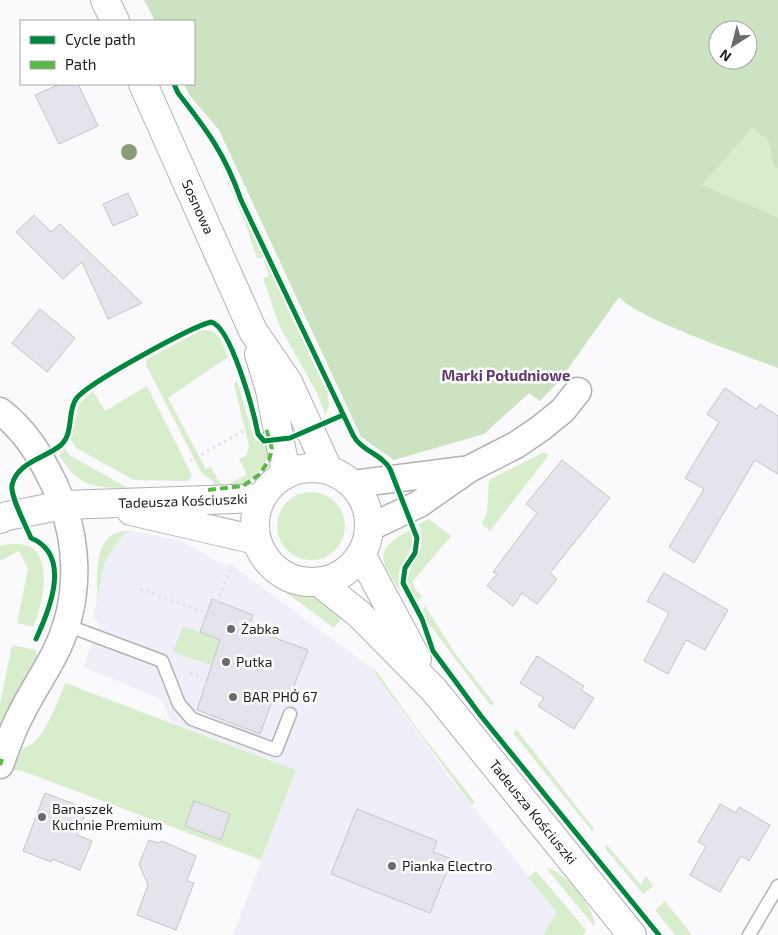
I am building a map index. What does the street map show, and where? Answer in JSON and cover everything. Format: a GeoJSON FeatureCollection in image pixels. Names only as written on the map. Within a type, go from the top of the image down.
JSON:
{"type":"FeatureCollection","features":[{"type":"Feature","properties":{"kind":"street"},"geometry":{"type":"LineString","coordinates":[[105,0],[115,20]]}},
{"type":"Feature","properties":{"kind":"street","name":"Sosnowa"},"geometry":{"type":"LineString","coordinates":[[143,85],[253,330],[270,390],[269,435],[286,473]]}},
{"type":"Feature","properties":{"kind":"street","name":"Sosnowa"},"geometry":{"type":"LineString","coordinates":[[253,330],[288,382],[328,469]]}},
{"type":"Feature","properties":{"kind":"street"},"geometry":{"type":"LineString","coordinates":[[369,528],[419,504],[469,470],[516,445],[563,410],[578,391]]}},
{"type":"Feature","properties":{"kind":"street"},"geometry":{"type":"LineString","coordinates":[[0,411],[24,433],[33,445],[64,505],[71,535],[75,577],[66,625],[58,647],[20,716],[0,765]]}},
{"type":"Feature","properties":{"kind":"street"},"geometry":{"type":"LineString","coordinates":[[309,467],[328,469],[344,476],[353,484],[366,505],[369,528],[361,554],[347,570],[337,576],[319,582],[302,581],[280,572],[267,560],[256,540],[254,520],[261,498],[272,484],[286,473],[309,467]]}},
{"type":"Feature","properties":{"kind":"street"},"geometry":{"type":"LineString","coordinates":[[353,484],[469,470]]}},
{"type":"Feature","properties":{"kind":"street","name":"Tadeusza Kościuszki"},"geometry":{"type":"LineString","coordinates":[[0,519],[64,505],[261,498]]}},
{"type":"Feature","properties":{"kind":"street","name":"Tadeusza Kościuszki"},"geometry":{"type":"LineString","coordinates":[[105,504],[256,540]]}},
{"type":"Feature","properties":{"kind":"street","name":"Tadeusza Kościuszki"},"geometry":{"type":"LineString","coordinates":[[361,554],[434,690]]}},
{"type":"Feature","properties":{"kind":"street","name":"Tadeusza Kościuszki"},"geometry":{"type":"LineString","coordinates":[[319,582],[359,614],[434,690],[623,932]]}},
{"type":"Feature","properties":{"kind":"lane"},"geometry":{"type":"LineString","coordinates":[[66,625],[162,661],[178,704],[192,719],[276,750],[290,714]]}},
{"type":"Feature","properties":{"kind":"lane"},"geometry":{"type":"LineString","coordinates":[[749,935],[778,886]]}},
{"type":"Feature","properties":{"kind":"path"},"geometry":{"type":"LineString","coordinates":[[190,461],[241,432],[269,435]]}},
{"type":"Feature","properties":{"kind":"path"},"geometry":{"type":"LineString","coordinates":[[140,589],[213,615],[234,560]]}},
{"type":"Feature","properties":{"kind":"shaded area"},"geometry":{"type":"Polygon","coordinates":[[[133,531],[181,541],[228,567],[229,563],[370,667],[443,769],[557,912],[543,935],[233,935],[296,770],[171,722],[161,699],[83,667],[100,624],[93,619],[105,562],[122,535],[133,531]]]}},
{"type":"Feature","properties":{"kind":"green space"},"geometry":{"type":"Polygon","coordinates":[[[144,0],[778,0],[778,168],[774,167],[768,140],[752,128],[702,185],[778,217],[778,368],[669,326],[647,316],[619,297],[560,380],[540,401],[529,393],[484,434],[394,460],[361,437],[219,130],[190,96],[184,85],[195,85],[195,20],[154,20],[144,0]]]}},
{"type":"Feature","properties":{"kind":"green space"},"geometry":{"type":"Polygon","coordinates":[[[752,128],[768,140],[774,167],[778,168],[778,217],[701,185],[752,128]]]}},
{"type":"Feature","properties":{"kind":"green space"},"geometry":{"type":"Polygon","coordinates":[[[217,159],[328,394],[329,406],[325,414],[317,393],[279,325],[263,278],[269,276],[263,258],[257,258],[245,222],[217,159]]]}},
{"type":"Feature","properties":{"kind":"green space"},"geometry":{"type":"Polygon","coordinates":[[[202,330],[208,330],[217,334],[228,357],[168,398],[206,469],[211,467],[219,482],[226,485],[247,475],[239,459],[246,456],[249,446],[234,384],[237,380],[253,436],[257,441],[268,446],[269,455],[259,471],[249,481],[235,486],[217,488],[212,480],[202,474],[146,365],[147,359],[202,330]]]}},
{"type":"Feature","properties":{"kind":"green space"},"geometry":{"type":"Polygon","coordinates":[[[147,386],[192,475],[188,481],[134,480],[76,448],[71,440],[79,404],[93,391],[105,411],[147,386]]]}},
{"type":"Feature","properties":{"kind":"green space"},"geometry":{"type":"Polygon","coordinates":[[[65,448],[69,455],[130,489],[97,486],[81,480],[59,455],[65,448]]]}},
{"type":"Feature","properties":{"kind":"green space"},"geometry":{"type":"Polygon","coordinates":[[[544,452],[549,455],[490,531],[482,524],[487,512],[489,480],[544,452]]]}},
{"type":"Feature","properties":{"kind":"green space"},"geometry":{"type":"Polygon","coordinates":[[[311,492],[324,495],[335,502],[342,513],[345,526],[342,539],[335,550],[324,557],[311,560],[298,557],[287,550],[280,539],[277,526],[280,513],[287,502],[298,495],[311,492]]]}},
{"type":"Feature","properties":{"kind":"green space"},"geometry":{"type":"Polygon","coordinates":[[[429,519],[451,536],[413,581],[414,588],[422,596],[418,601],[407,581],[421,549],[422,542],[419,524],[429,519]]]}},
{"type":"Feature","properties":{"kind":"green space"},"geometry":{"type":"Polygon","coordinates":[[[410,530],[411,546],[399,573],[401,592],[388,571],[383,556],[390,544],[410,530]]]}},
{"type":"Feature","properties":{"kind":"green space"},"geometry":{"type":"Polygon","coordinates":[[[123,531],[133,531],[122,535],[105,562],[97,599],[97,569],[101,549],[113,535],[123,531]]]}},
{"type":"Feature","properties":{"kind":"green space"},"geometry":{"type":"Polygon","coordinates":[[[9,544],[29,546],[37,552],[41,561],[44,572],[44,584],[40,608],[33,627],[17,623],[28,569],[19,551],[0,561],[0,546],[9,544]]]}},
{"type":"Feature","properties":{"kind":"green space"},"geometry":{"type":"Polygon","coordinates":[[[277,586],[317,596],[344,615],[334,628],[277,586]]]}},
{"type":"Feature","properties":{"kind":"green space"},"geometry":{"type":"Polygon","coordinates":[[[425,606],[457,656],[494,703],[491,706],[429,624],[423,610],[425,606]]]}},
{"type":"Feature","properties":{"kind":"green space"},"geometry":{"type":"Polygon","coordinates":[[[183,626],[220,640],[211,665],[173,652],[183,626]]]}},
{"type":"Feature","properties":{"kind":"green space"},"geometry":{"type":"Polygon","coordinates":[[[12,645],[36,650],[37,659],[0,725],[0,704],[12,645]]]}},
{"type":"Feature","properties":{"kind":"green space"},"geometry":{"type":"Polygon","coordinates":[[[370,667],[378,673],[415,726],[475,802],[472,805],[370,667]]]}},
{"type":"Feature","properties":{"kind":"green space"},"geometry":{"type":"Polygon","coordinates":[[[65,683],[296,770],[261,860],[33,775],[19,770],[12,771],[23,748],[30,745],[43,731],[54,711],[65,683]]]}},
{"type":"Feature","properties":{"kind":"green space"},"geometry":{"type":"Polygon","coordinates":[[[517,730],[594,829],[592,831],[513,733],[517,730]]]}},
{"type":"Feature","properties":{"kind":"green space"},"geometry":{"type":"Polygon","coordinates":[[[607,845],[641,885],[646,876],[653,886],[643,894],[605,848],[607,845]]]}},
{"type":"Feature","properties":{"kind":"green space"},"geometry":{"type":"Polygon","coordinates":[[[546,868],[562,875],[578,891],[590,910],[595,927],[546,868]]]}},
{"type":"Feature","properties":{"kind":"green space"},"geometry":{"type":"Polygon","coordinates":[[[536,871],[586,930],[583,935],[543,935],[557,912],[528,877],[536,871]]]}},
{"type":"Feature","properties":{"kind":"green space"},"geometry":{"type":"Polygon","coordinates":[[[665,901],[692,935],[675,935],[655,910],[665,901]]]}},
{"type":"Feature","properties":{"kind":"building"},"geometry":{"type":"Polygon","coordinates":[[[58,85],[78,85],[98,126],[59,144],[35,95],[58,85]]]}},
{"type":"Feature","properties":{"kind":"building"},"geometry":{"type":"Polygon","coordinates":[[[128,193],[138,215],[113,226],[103,204],[128,193]]]}},
{"type":"Feature","properties":{"kind":"building"},"geometry":{"type":"Polygon","coordinates":[[[34,215],[51,232],[60,224],[142,303],[108,319],[82,262],[63,279],[16,232],[34,215]]]}},
{"type":"Feature","properties":{"kind":"building"},"geometry":{"type":"Polygon","coordinates":[[[40,309],[75,338],[47,372],[12,343],[40,309]]]}},
{"type":"Feature","properties":{"kind":"building"},"geometry":{"type":"Polygon","coordinates":[[[725,388],[756,409],[760,404],[778,416],[778,474],[755,460],[694,563],[669,547],[704,489],[685,478],[719,422],[707,414],[725,388]]]}},
{"type":"Feature","properties":{"kind":"building"},"geometry":{"type":"Polygon","coordinates":[[[562,460],[610,498],[550,573],[557,579],[537,604],[522,593],[513,606],[487,586],[497,574],[493,572],[537,513],[526,504],[562,460]]]}},
{"type":"Feature","properties":{"kind":"building"},"geometry":{"type":"Polygon","coordinates":[[[664,573],[728,610],[705,650],[686,640],[668,674],[644,661],[669,613],[647,601],[664,573]]]}},
{"type":"Feature","properties":{"kind":"building"},"geometry":{"type":"Polygon","coordinates":[[[212,599],[253,615],[248,628],[308,650],[288,701],[274,696],[260,734],[197,710],[220,640],[200,632],[212,599]]]}},
{"type":"Feature","properties":{"kind":"building"},"geometry":{"type":"Polygon","coordinates":[[[537,656],[584,686],[581,690],[594,698],[574,729],[538,706],[544,698],[520,683],[537,656]]]}},
{"type":"Feature","properties":{"kind":"building"},"geometry":{"type":"Polygon","coordinates":[[[45,793],[87,809],[77,835],[92,841],[80,870],[52,859],[51,862],[23,851],[45,793]]]}},
{"type":"Feature","properties":{"kind":"building"},"geometry":{"type":"Polygon","coordinates":[[[194,801],[230,814],[221,840],[185,826],[194,801]]]}},
{"type":"Feature","properties":{"kind":"building"},"geometry":{"type":"Polygon","coordinates":[[[720,804],[736,813],[739,807],[770,825],[749,861],[741,856],[720,892],[690,875],[706,846],[698,842],[720,804]]]}},
{"type":"Feature","properties":{"kind":"building","name":"Pianka Electro"},"geometry":{"type":"Polygon","coordinates":[[[357,809],[437,841],[433,852],[452,859],[430,913],[331,874],[357,809]]]}},
{"type":"Feature","properties":{"kind":"building"},"geometry":{"type":"Polygon","coordinates":[[[149,840],[158,843],[162,841],[196,856],[187,881],[194,883],[176,930],[137,915],[148,885],[139,864],[149,840]]]}},
{"type":"Feature","properties":{"kind":"marked path"},"geometry":{"type":"LineString","coordinates":[[208,490],[243,486],[260,474],[269,460],[272,449],[266,428]]}},
{"type":"Feature","properties":{"kind":"marked path"},"geometry":{"type":"LineString","coordinates":[[0,765],[2,759]]}},
{"type":"Feature","properties":{"kind":"cycle path"},"geometry":{"type":"LineString","coordinates":[[174,85],[222,156],[241,200],[353,435],[361,445],[382,460],[390,469],[417,538],[415,553],[405,568],[403,583],[422,619],[433,651],[481,716],[659,935]]}},
{"type":"Feature","properties":{"kind":"cycle path"},"geometry":{"type":"LineString","coordinates":[[36,639],[51,598],[54,570],[51,557],[44,546],[31,538],[16,503],[12,485],[15,477],[26,466],[61,445],[68,435],[73,404],[76,399],[98,381],[183,334],[211,322],[219,327],[234,354],[247,390],[258,434],[264,441],[290,438],[343,415]]}},
{"type":"Feature","properties":{"kind":"place","name":"Żabka"},"geometry":{"type":"Point","coordinates":[231,629]}},
{"type":"Feature","properties":{"kind":"place","name":"Putka"},"geometry":{"type":"Point","coordinates":[226,662]}},
{"type":"Feature","properties":{"kind":"place","name":"BAR PHỞ 67"},"geometry":{"type":"Point","coordinates":[233,697]}},
{"type":"Feature","properties":{"kind":"place","name":"Banaszek Kuchnie Premium"},"geometry":{"type":"Point","coordinates":[42,817]}},
{"type":"Feature","properties":{"kind":"place","name":"Pianka Electro"},"geometry":{"type":"Point","coordinates":[392,866]}},
{"type":"Feature","properties":{"kind":"district","name":"Marki Południowe"},"geometry":{"type":"Point","coordinates":[506,376]}}]}
